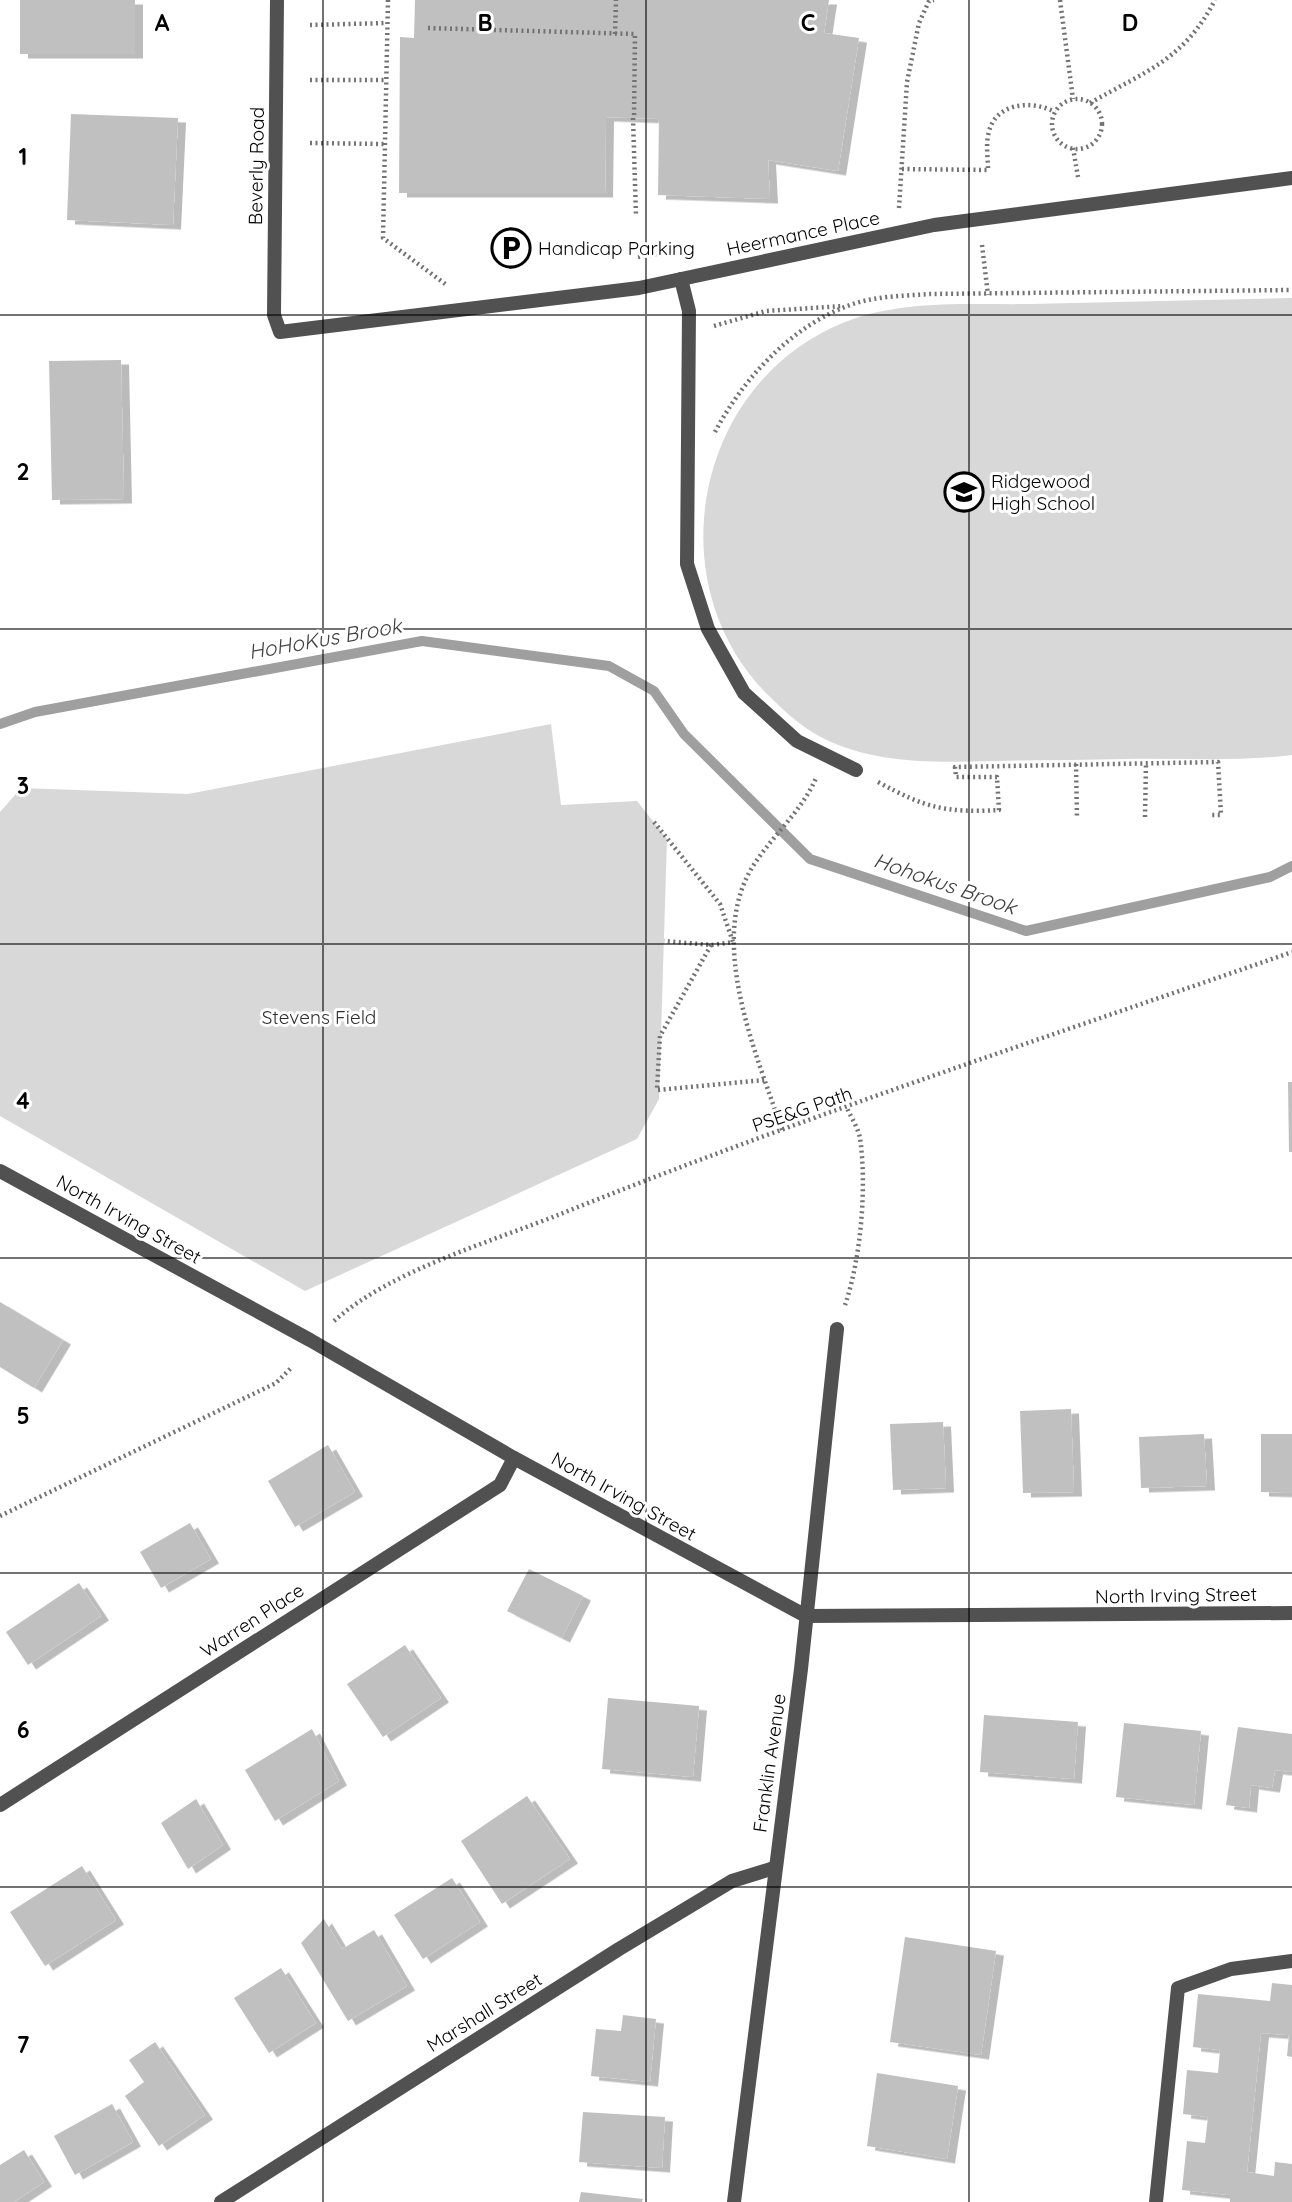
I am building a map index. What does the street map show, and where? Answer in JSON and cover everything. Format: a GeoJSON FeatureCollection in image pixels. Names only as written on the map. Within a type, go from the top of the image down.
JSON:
{"type":"FeatureCollection","features":[{"type":"Feature","properties":{"kind":"street","name":"Beverly Road"},"geometry":{"type":"LineString","coordinates":[[278,0],[274,314],[280,332]]}},
{"type":"Feature","properties":{"kind":"street","name":"Heermance Place"},"geometry":{"type":"LineString","coordinates":[[280,332],[639,288],[947,223],[1292,178]]}},
{"type":"Feature","properties":{"kind":"street"},"geometry":{"type":"LineString","coordinates":[[681,278],[690,311],[687,564],[708,629],[744,693],[797,741],[856,770]]}},
{"type":"Feature","properties":{"kind":"street","name":"North Irving Street"},"geometry":{"type":"LineString","coordinates":[[0,1171],[310,1340],[514,1458],[806,1616],[1292,1613]]}},
{"type":"Feature","properties":{"kind":"street","name":"Franklin Avenue"},"geometry":{"type":"LineString","coordinates":[[734,2202],[806,1616],[837,1329]]}},
{"type":"Feature","properties":{"kind":"street","name":"Warren Place"},"geometry":{"type":"LineString","coordinates":[[0,1805],[500,1485],[514,1458]]}},
{"type":"Feature","properties":{"kind":"street","name":"Marshall Street"},"geometry":{"type":"LineString","coordinates":[[221,2202],[664,1922],[732,1881],[774,1868]]}},
{"type":"Feature","properties":{"kind":"street"},"geometry":{"type":"LineString","coordinates":[[1156,2202],[1178,1988],[1231,1969],[1292,1961]]}},
{"type":"Feature","properties":{"kind":"path"},"geometry":{"type":"LineString","coordinates":[[388,0],[383,239],[416,263]]}},
{"type":"Feature","properties":{"kind":"path"},"geometry":{"type":"LineString","coordinates":[[615,0],[615,34]]}},
{"type":"Feature","properties":{"kind":"path"},"geometry":{"type":"LineString","coordinates":[[898,233],[907,82],[919,23],[929,1],[934,0]]}},
{"type":"Feature","properties":{"kind":"path"},"geometry":{"type":"LineString","coordinates":[[1060,0],[1073,99]]}},
{"type":"Feature","properties":{"kind":"path"},"geometry":{"type":"LineString","coordinates":[[1090,103],[1175,54],[1189,43],[1215,0]]}},
{"type":"Feature","properties":{"kind":"path"},"geometry":{"type":"LineString","coordinates":[[310,25],[387,23]]}},
{"type":"Feature","properties":{"kind":"path"},"geometry":{"type":"LineString","coordinates":[[428,29],[635,34],[636,216]]}},
{"type":"Feature","properties":{"kind":"path"},"geometry":{"type":"LineString","coordinates":[[310,80],[387,80]]}},
{"type":"Feature","properties":{"kind":"path"},"geometry":{"type":"LineString","coordinates":[[1073,99],[1090,103],[1100,116],[1100,133],[1089,146],[1073,148],[1055,135],[1052,128],[1055,112],[1059,106],[1073,99]]}},
{"type":"Feature","properties":{"kind":"path"},"geometry":{"type":"LineString","coordinates":[[902,169],[988,170],[988,137],[994,118],[1003,111],[1023,105],[1055,112]]}},
{"type":"Feature","properties":{"kind":"path"},"geometry":{"type":"LineString","coordinates":[[310,143],[385,144]]}},
{"type":"Feature","properties":{"kind":"path"},"geometry":{"type":"LineString","coordinates":[[1073,148],[1078,177]]}},
{"type":"Feature","properties":{"kind":"path"},"geometry":{"type":"LineString","coordinates":[[982,245],[988,295]]}},
{"type":"Feature","properties":{"kind":"path"},"geometry":{"type":"LineString","coordinates":[[638,257],[683,250]]}},
{"type":"Feature","properties":{"kind":"path"},"geometry":{"type":"LineString","coordinates":[[690,333],[766,311],[847,306],[884,297],[1292,290]]}},
{"type":"Feature","properties":{"kind":"path"},"geometry":{"type":"LineString","coordinates":[[711,441],[730,404],[749,379],[796,336],[847,306]]}},
{"type":"Feature","properties":{"kind":"path"},"geometry":{"type":"LineString","coordinates":[[856,770],[912,800],[957,813],[999,810],[997,776],[956,778],[955,767],[1218,762],[1221,815],[1210,815]]}},
{"type":"Feature","properties":{"kind":"path"},"geometry":{"type":"LineString","coordinates":[[1145,817],[1146,763]]}},
{"type":"Feature","properties":{"kind":"path"},"geometry":{"type":"LineString","coordinates":[[1076,764],[1077,818]]}},
{"type":"Feature","properties":{"kind":"path"},"geometry":{"type":"LineString","coordinates":[[733,943],[736,913],[743,888],[763,854],[799,806]]}},
{"type":"Feature","properties":{"kind":"path"},"geometry":{"type":"LineString","coordinates":[[654,822],[720,904],[733,943],[743,1006],[782,1130]]}},
{"type":"Feature","properties":{"kind":"path"},"geometry":{"type":"LineString","coordinates":[[664,941],[711,945],[733,943]]}},
{"type":"Feature","properties":{"kind":"path"},"geometry":{"type":"LineString","coordinates":[[711,945],[660,1036],[657,1090],[765,1080]]}},
{"type":"Feature","properties":{"kind":"path","name":"PSE&G Path"},"geometry":{"type":"LineString","coordinates":[[334,1321],[356,1301],[399,1279],[661,1174],[1292,953]]}},
{"type":"Feature","properties":{"kind":"path"},"geometry":{"type":"LineString","coordinates":[[837,1329],[852,1284],[862,1213],[860,1136],[846,1108]]}},
{"type":"Feature","properties":{"kind":"path"},"geometry":{"type":"LineString","coordinates":[[0,1516],[276,1383],[291,1368]]}},
{"type":"Feature","properties":{"kind":"green space"},"geometry":{"type":"Polygon","coordinates":[[[1292,298],[1292,755],[1230,759],[953,762],[871,755],[831,742],[797,722],[768,695],[733,649],[711,597],[703,543],[708,488],[725,436],[754,389],[794,350],[845,322],[913,306],[1292,298]]]}},
{"type":"Feature","properties":{"kind":"green space","name":"Stevens Field"},"geometry":{"type":"Polygon","coordinates":[[[551,724],[561,805],[637,801],[667,839],[659,1099],[637,1139],[305,1291],[0,1116],[0,812],[21,788],[188,794],[551,724]]]}},
{"type":"Feature","properties":{"kind":"building"},"geometry":{"type":"Polygon","coordinates":[[[20,0],[135,0],[135,54],[20,54],[20,0]]]}},
{"type":"Feature","properties":{"kind":"building"},"geometry":{"type":"Polygon","coordinates":[[[415,0],[829,0],[824,33],[859,38],[838,171],[768,160],[770,199],[658,195],[659,119],[606,117],[605,193],[399,193],[400,37],[414,38],[415,0]]]}},
{"type":"Feature","properties":{"kind":"building"},"geometry":{"type":"Polygon","coordinates":[[[71,114],[178,118],[173,225],[67,220],[71,114]]]}},
{"type":"Feature","properties":{"kind":"building"},"geometry":{"type":"Polygon","coordinates":[[[121,360],[124,499],[52,500],[49,361],[121,360]]]}},
{"type":"Feature","properties":{"kind":"building"},"geometry":{"type":"Polygon","coordinates":[[[1288,1082],[1292,1082],[1292,1152],[1289,1152],[1288,1082]]]}},
{"type":"Feature","properties":{"kind":"building"},"geometry":{"type":"Polygon","coordinates":[[[0,1302],[63,1340],[34,1388],[0,1367],[0,1302]]]}},
{"type":"Feature","properties":{"kind":"building"},"geometry":{"type":"Polygon","coordinates":[[[1071,1409],[1074,1492],[1023,1493],[1020,1411],[1071,1409]]]}},
{"type":"Feature","properties":{"kind":"building"},"geometry":{"type":"Polygon","coordinates":[[[943,1422],[946,1488],[893,1490],[890,1424],[943,1422]]]}},
{"type":"Feature","properties":{"kind":"building"},"geometry":{"type":"Polygon","coordinates":[[[1204,1434],[1207,1486],[1141,1488],[1139,1437],[1204,1434]]]}},
{"type":"Feature","properties":{"kind":"building"},"geometry":{"type":"Polygon","coordinates":[[[1261,1434],[1292,1434],[1292,1493],[1261,1492],[1261,1434]]]}},
{"type":"Feature","properties":{"kind":"building"},"geometry":{"type":"Polygon","coordinates":[[[328,1445],[355,1492],[295,1527],[268,1481],[328,1445]]]}},
{"type":"Feature","properties":{"kind":"building"},"geometry":{"type":"Polygon","coordinates":[[[190,1523],[211,1559],[161,1588],[140,1552],[190,1523]]]}},
{"type":"Feature","properties":{"kind":"building"},"geometry":{"type":"Polygon","coordinates":[[[529,1569],[583,1596],[562,1638],[507,1611],[529,1569]]]}},
{"type":"Feature","properties":{"kind":"building"},"geometry":{"type":"Polygon","coordinates":[[[79,1583],[101,1616],[28,1665],[6,1632],[79,1583]]]}},
{"type":"Feature","properties":{"kind":"building"},"geometry":{"type":"Polygon","coordinates":[[[405,1645],[441,1698],[383,1737],[347,1684],[405,1645]]]}},
{"type":"Feature","properties":{"kind":"building"},"geometry":{"type":"Polygon","coordinates":[[[608,1698],[699,1706],[693,1777],[602,1769],[608,1698]]]}},
{"type":"Feature","properties":{"kind":"building"},"geometry":{"type":"Polygon","coordinates":[[[984,1715],[1078,1722],[1074,1779],[980,1772],[984,1715]]]}},
{"type":"Feature","properties":{"kind":"building"},"geometry":{"type":"Polygon","coordinates":[[[1124,1723],[1201,1731],[1194,1805],[1116,1797],[1124,1723]]]}},
{"type":"Feature","properties":{"kind":"building"},"geometry":{"type":"Polygon","coordinates":[[[1238,1727],[1292,1734],[1292,1772],[1275,1770],[1272,1788],[1251,1785],[1249,1808],[1226,1805],[1238,1727]]]}},
{"type":"Feature","properties":{"kind":"building"},"geometry":{"type":"Polygon","coordinates":[[[312,1729],[339,1781],[275,1821],[245,1770],[312,1729]]]}},
{"type":"Feature","properties":{"kind":"building"},"geometry":{"type":"Polygon","coordinates":[[[527,1796],[570,1859],[502,1904],[461,1841],[527,1796]]]}},
{"type":"Feature","properties":{"kind":"building"},"geometry":{"type":"Polygon","coordinates":[[[196,1799],[223,1845],[188,1869],[161,1823],[196,1799]]]}},
{"type":"Feature","properties":{"kind":"building"},"geometry":{"type":"Polygon","coordinates":[[[82,1866],[116,1920],[45,1966],[10,1912],[82,1866]]]}},
{"type":"Feature","properties":{"kind":"building"},"geometry":{"type":"Polygon","coordinates":[[[452,1878],[480,1922],[423,1959],[394,1915],[452,1878]]]}},
{"type":"Feature","properties":{"kind":"building"},"geometry":{"type":"Polygon","coordinates":[[[324,1919],[342,1949],[374,1930],[407,1986],[348,2021],[301,1943],[324,1919]]]}},
{"type":"Feature","properties":{"kind":"building"},"geometry":{"type":"Polygon","coordinates":[[[905,1937],[996,1951],[981,2055],[890,2042],[905,1937]]]}},
{"type":"Feature","properties":{"kind":"building"},"geometry":{"type":"Polygon","coordinates":[[[281,1968],[316,2023],[269,2053],[234,1998],[281,1968]]]}},
{"type":"Feature","properties":{"kind":"building"},"geometry":{"type":"Polygon","coordinates":[[[1272,1983],[1292,1985],[1292,2057],[1287,2056],[1289,2035],[1261,2033],[1247,2172],[1274,2176],[1275,2162],[1292,2164],[1292,2202],[1230,2202],[1230,2195],[1182,2190],[1187,2141],[1205,2143],[1208,2117],[1183,2114],[1187,2070],[1218,2073],[1220,2050],[1193,2047],[1198,1994],[1270,2001],[1272,1983]]]}},
{"type":"Feature","properties":{"kind":"building"},"geometry":{"type":"Polygon","coordinates":[[[623,2015],[656,2019],[650,2082],[591,2076],[596,2029],[621,2031],[623,2015]]]}},
{"type":"Feature","properties":{"kind":"building"},"geometry":{"type":"Polygon","coordinates":[[[155,2042],[205,2115],[159,2146],[125,2096],[144,2082],[129,2060],[155,2042]]]}},
{"type":"Feature","properties":{"kind":"building"},"geometry":{"type":"Polygon","coordinates":[[[877,2073],[958,2086],[947,2159],[867,2146],[877,2073]]]}},
{"type":"Feature","properties":{"kind":"building"},"geometry":{"type":"Polygon","coordinates":[[[112,2104],[133,2142],[75,2175],[54,2136],[112,2104]]]}},
{"type":"Feature","properties":{"kind":"building"},"geometry":{"type":"Polygon","coordinates":[[[583,2112],[665,2117],[662,2168],[579,2162],[583,2112]]]}},
{"type":"Feature","properties":{"kind":"building"},"geometry":{"type":"Polygon","coordinates":[[[24,2150],[44,2182],[14,2202],[0,2202],[0,2165],[24,2150]]]}},
{"type":"Feature","properties":{"kind":"building"},"geometry":{"type":"Polygon","coordinates":[[[581,2192],[643,2199],[642,2202],[579,2202],[581,2192]]]}},
{"type":"Feature","properties":{"kind":"waterway","name":"Hohokus Brook"},"geometry":{"type":"LineString","coordinates":[[0,724],[35,712],[422,641],[609,666],[654,691],[684,734],[810,859],[1026,931],[1270,877],[1292,866]]}},
{"type":"Feature","properties":{"kind":"place","name":"Handicap Parking"},"geometry":{"type":"Point","coordinates":[511,248]}},
{"type":"Feature","properties":{"kind":"place","name":"Ridgewood High School"},"geometry":{"type":"Point","coordinates":[964,492]}},
{"type":"Feature","properties":{"kind":"water label","name":"HoHoKus Brook"},"geometry":{"type":"Point","coordinates":[325,639]}}]}
